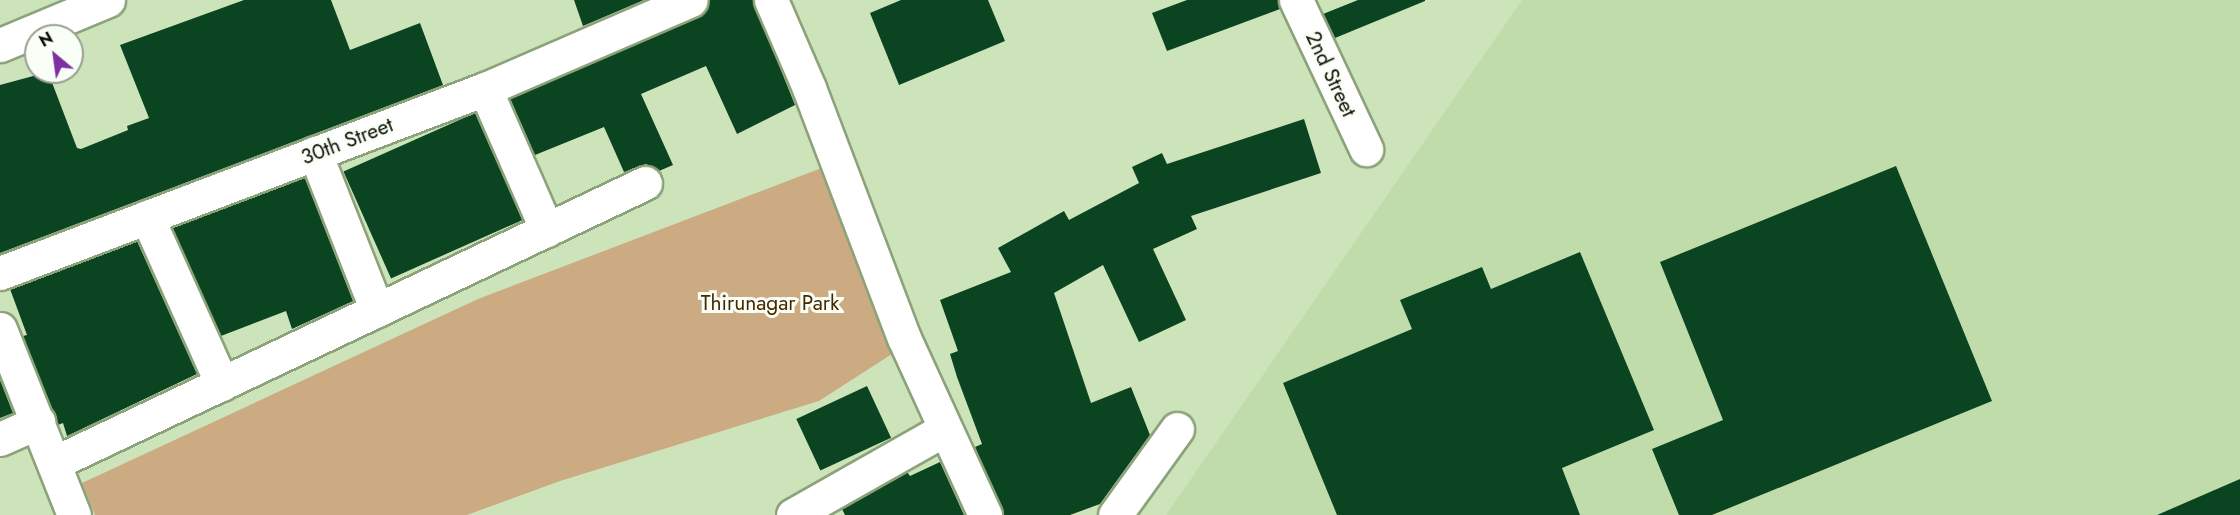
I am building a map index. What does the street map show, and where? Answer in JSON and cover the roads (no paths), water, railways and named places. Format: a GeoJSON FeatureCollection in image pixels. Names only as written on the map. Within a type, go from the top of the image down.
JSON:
{"type":"FeatureCollection","features":[{"type":"Feature","properties":{"kind":"street"},"geometry":{"type":"LineString","coordinates":[[0,45],[108,0]]}},
{"type":"Feature","properties":{"kind":"street","name":"30th Street"},"geometry":{"type":"LineString","coordinates":[[0,273],[485,89],[691,0]]}},
{"type":"Feature","properties":{"kind":"street","name":"2nd Street"},"geometry":{"type":"LineString","coordinates":[[1296,0],[1366,149]]}},
{"type":"Feature","properties":{"kind":"street"},"geometry":{"type":"LineString","coordinates":[[776,1],[943,429],[985,515]]}},
{"type":"Feature","properties":{"kind":"street"},"geometry":{"type":"LineString","coordinates":[[485,89],[547,230]]}},
{"type":"Feature","properties":{"kind":"street"},"geometry":{"type":"LineString","coordinates":[[315,153],[377,310]]}},
{"type":"Feature","properties":{"kind":"street"},"geometry":{"type":"LineString","coordinates":[[54,463],[645,183]]}},
{"type":"Feature","properties":{"kind":"street"},"geometry":{"type":"LineString","coordinates":[[147,217],[222,384]]}},
{"type":"Feature","properties":{"kind":"street"},"geometry":{"type":"LineString","coordinates":[[0,329],[74,515]]}},
{"type":"Feature","properties":{"kind":"street"},"geometry":{"type":"LineString","coordinates":[[0,439],[38,422]]}},
{"type":"Feature","properties":{"kind":"street"},"geometry":{"type":"LineString","coordinates":[[793,515],[943,429]]}},
{"type":"Feature","properties":{"kind":"street"},"geometry":{"type":"LineString","coordinates":[[1115,515],[1177,429]]}},
{"type":"Feature","properties":{"kind":"park label","name":"Thirunagar Park"},"geometry":{"type":"Point","coordinates":[770,303]}}]}
